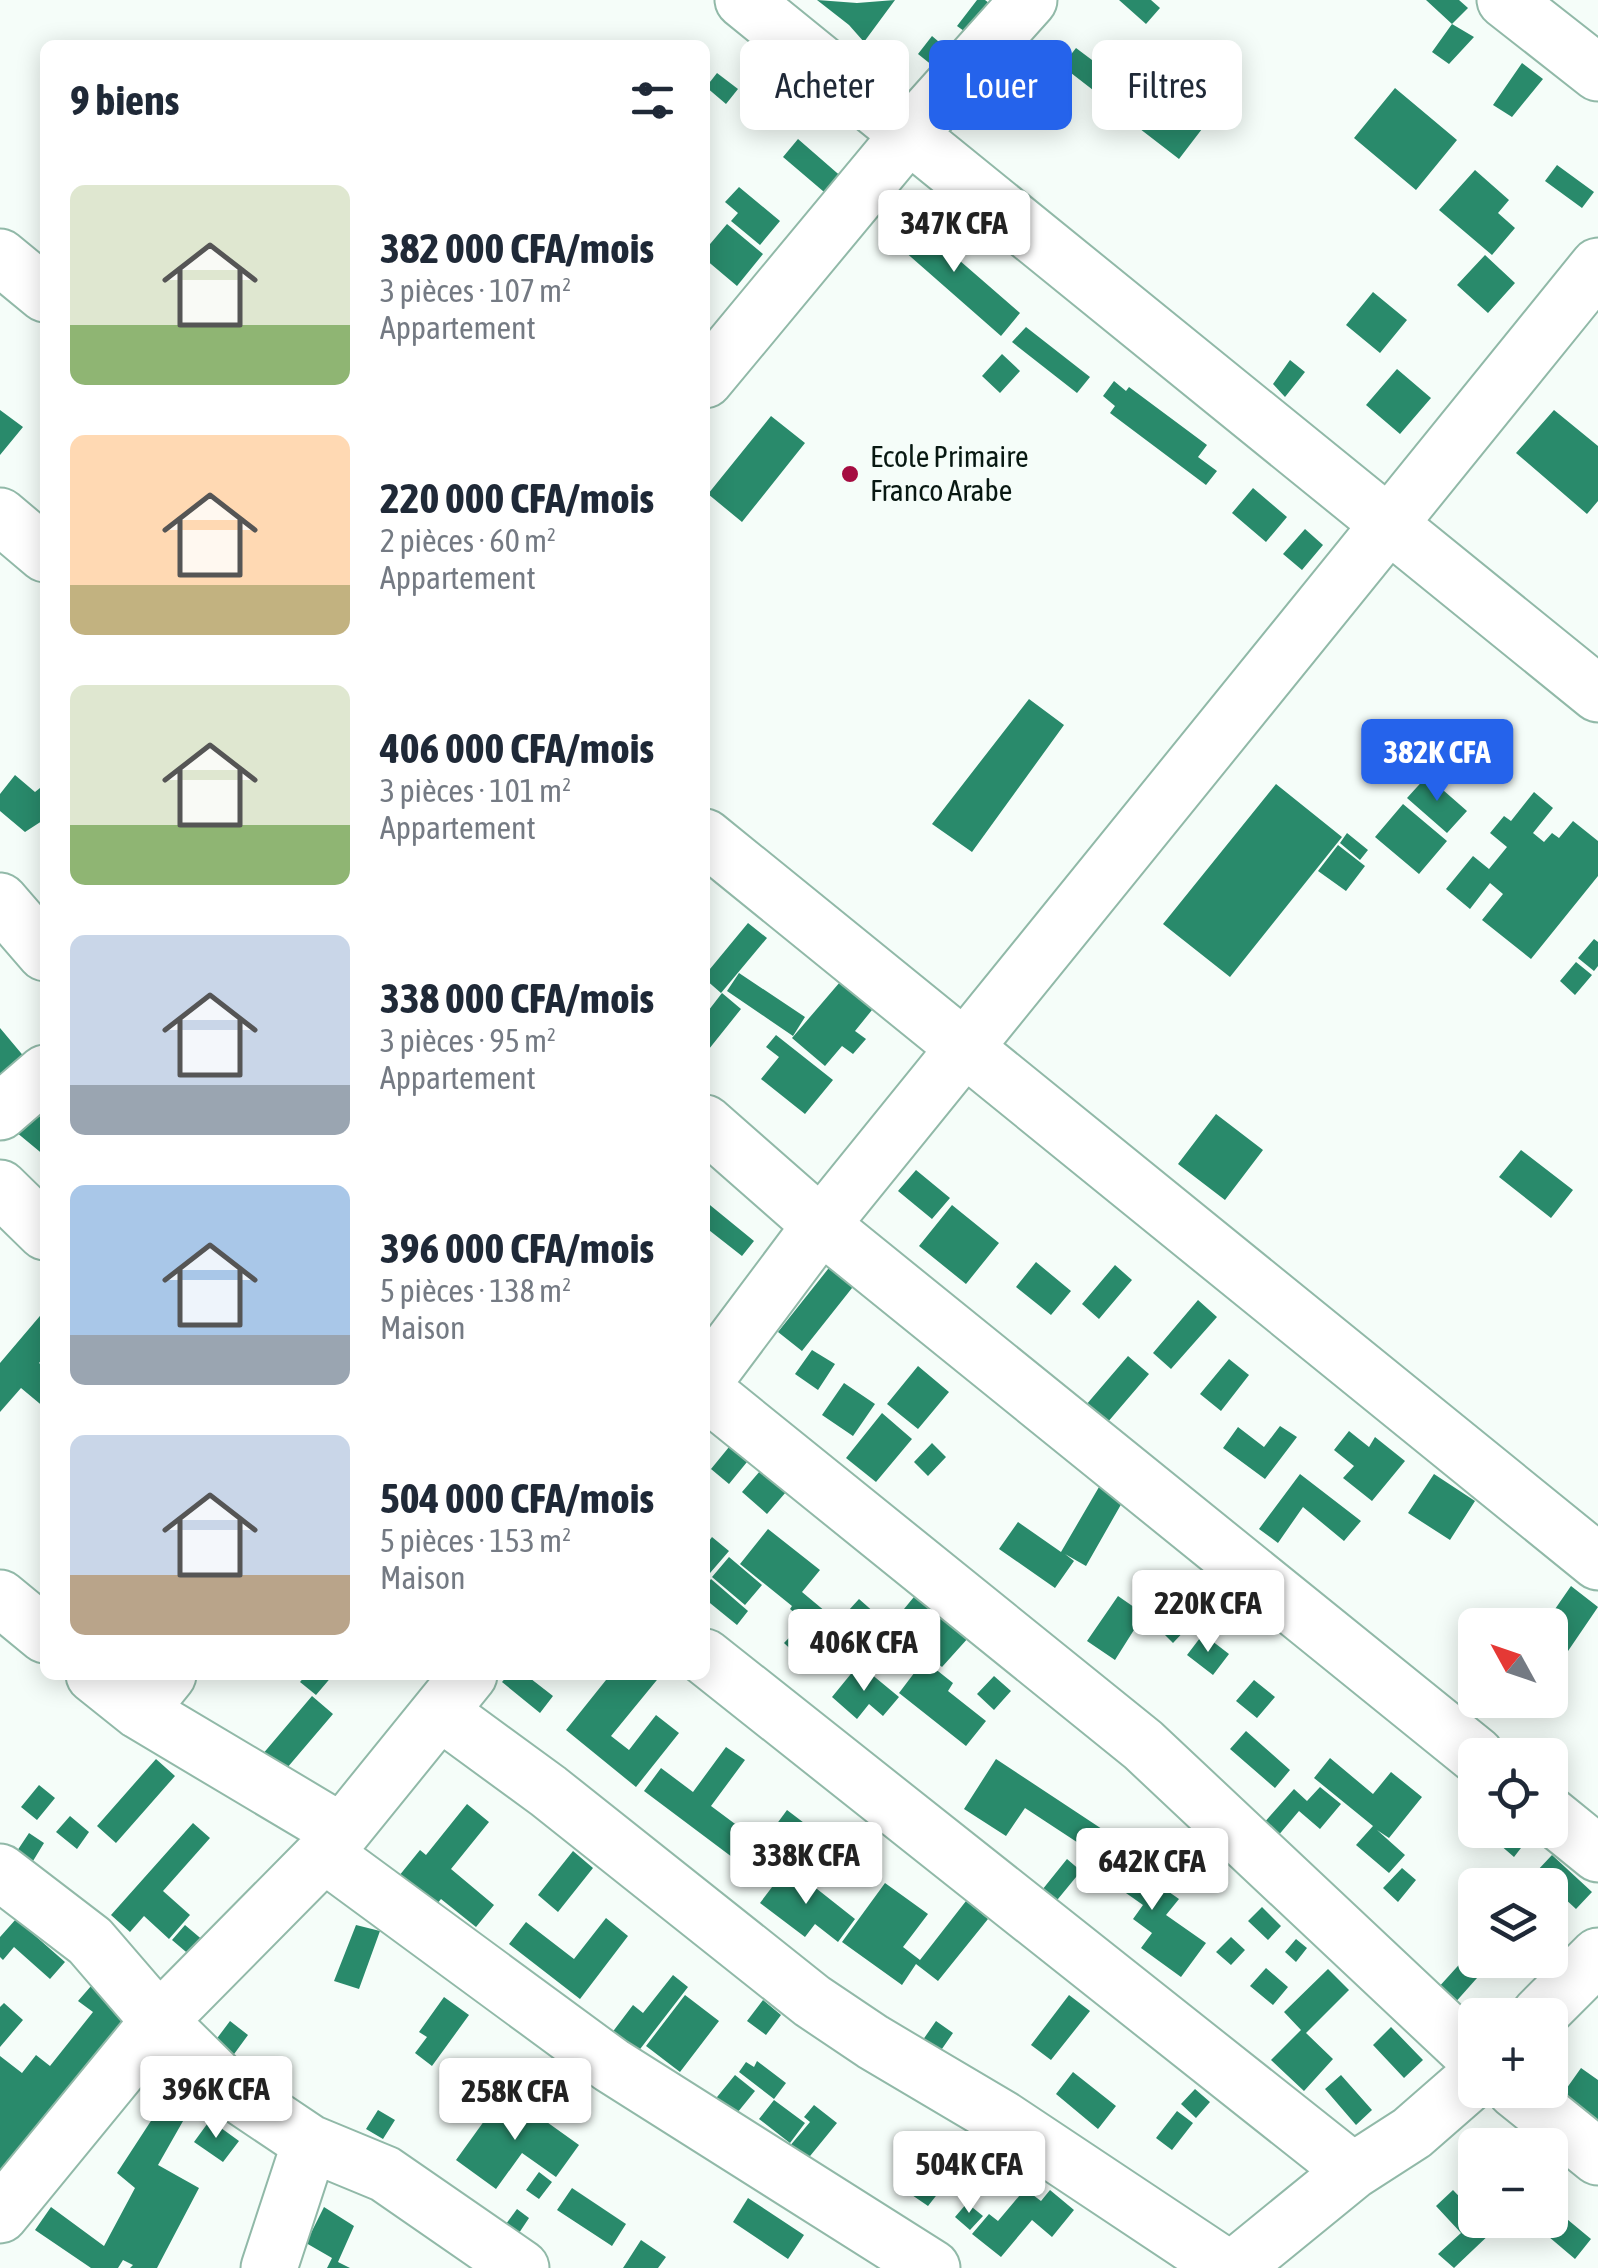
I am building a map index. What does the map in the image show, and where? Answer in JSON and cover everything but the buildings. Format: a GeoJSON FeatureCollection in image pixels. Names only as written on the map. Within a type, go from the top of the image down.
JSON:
{"type":"FeatureCollection","features":[{"type":"Feature","properties":{"kind":"street"},"geometry":{"type":"LineString","coordinates":[[744,0],[1598,694]]}},
{"type":"Feature","properties":{"kind":"street"},"geometry":{"type":"LineString","coordinates":[[710,374],[910,133],[1029,0]]}},
{"type":"Feature","properties":{"kind":"street"},"geometry":{"type":"LineString","coordinates":[[1505,0],[1598,73]]}},
{"type":"Feature","properties":{"kind":"street"},"geometry":{"type":"LineString","coordinates":[[0,257],[40,290]]}},
{"type":"Feature","properties":{"kind":"street"},"geometry":{"type":"LineString","coordinates":[[710,1373],[821,1225],[1598,266]]}},
{"type":"Feature","properties":{"kind":"street"},"geometry":{"type":"LineString","coordinates":[[0,516],[40,550]]}},
{"type":"Feature","properties":{"kind":"street"},"geometry":{"type":"LineString","coordinates":[[710,840],[1598,1562]]}},
{"type":"Feature","properties":{"kind":"street"},"geometry":{"type":"LineString","coordinates":[[0,901],[40,947]]}},
{"type":"Feature","properties":{"kind":"street"},"geometry":{"type":"LineString","coordinates":[[0,1112],[40,1078]]}},
{"type":"Feature","properties":{"kind":"street"},"geometry":{"type":"LineString","coordinates":[[710,1127],[821,1225],[1458,1740]]}},
{"type":"Feature","properties":{"kind":"street"},"geometry":{"type":"LineString","coordinates":[[0,1188],[40,1227]]}},
{"type":"Feature","properties":{"kind":"street"},"geometry":{"type":"LineString","coordinates":[[710,1395],[1143,1746],[1458,2040]]}},
{"type":"Feature","properties":{"kind":"street"},"geometry":{"type":"LineString","coordinates":[[0,1598],[40,1631]]}},
{"type":"Feature","properties":{"kind":"street"},"geometry":{"type":"LineString","coordinates":[[710,1661],[1353,2172]]}},
{"type":"Feature","properties":{"kind":"street"},"geometry":{"type":"LineString","coordinates":[[111,1680],[154,1693],[333,1843],[611,2065],[923,2266]]}},
{"type":"Feature","properties":{"kind":"street"},"geometry":{"type":"LineString","coordinates":[[0,2216],[159,2021],[333,1843],[454,1693],[548,1792],[812,2001],[1002,2119],[1227,2268]]}},
{"type":"Feature","properties":{"kind":"street"},"geometry":{"type":"LineString","coordinates":[[1568,1830],[1598,1854]]}},
{"type":"Feature","properties":{"kind":"street"},"geometry":{"type":"LineString","coordinates":[[0,1872],[90,1941],[159,2021],[225,2086],[310,2143],[386,2174],[521,2268]]}},
{"type":"Feature","properties":{"kind":"street"},"geometry":{"type":"LineString","coordinates":[[1556,1998],[1598,1956]]}},
{"type":"Feature","properties":{"kind":"street"},"geometry":{"type":"LineString","coordinates":[[1234,2268],[1353,2172],[1412,2133],[1458,2093]]}},
{"type":"Feature","properties":{"kind":"street"},"geometry":{"type":"LineString","coordinates":[[1537,2108],[1598,2157]]}},
{"type":"Feature","properties":{"kind":"street"},"geometry":{"type":"LineString","coordinates":[[269,2268],[310,2143]]}},
{"type":"Feature","properties":{"kind":"place","name":"Ecole Primaire Franco Arabe"},"geometry":{"type":"Point","coordinates":[850,474]}}]}
